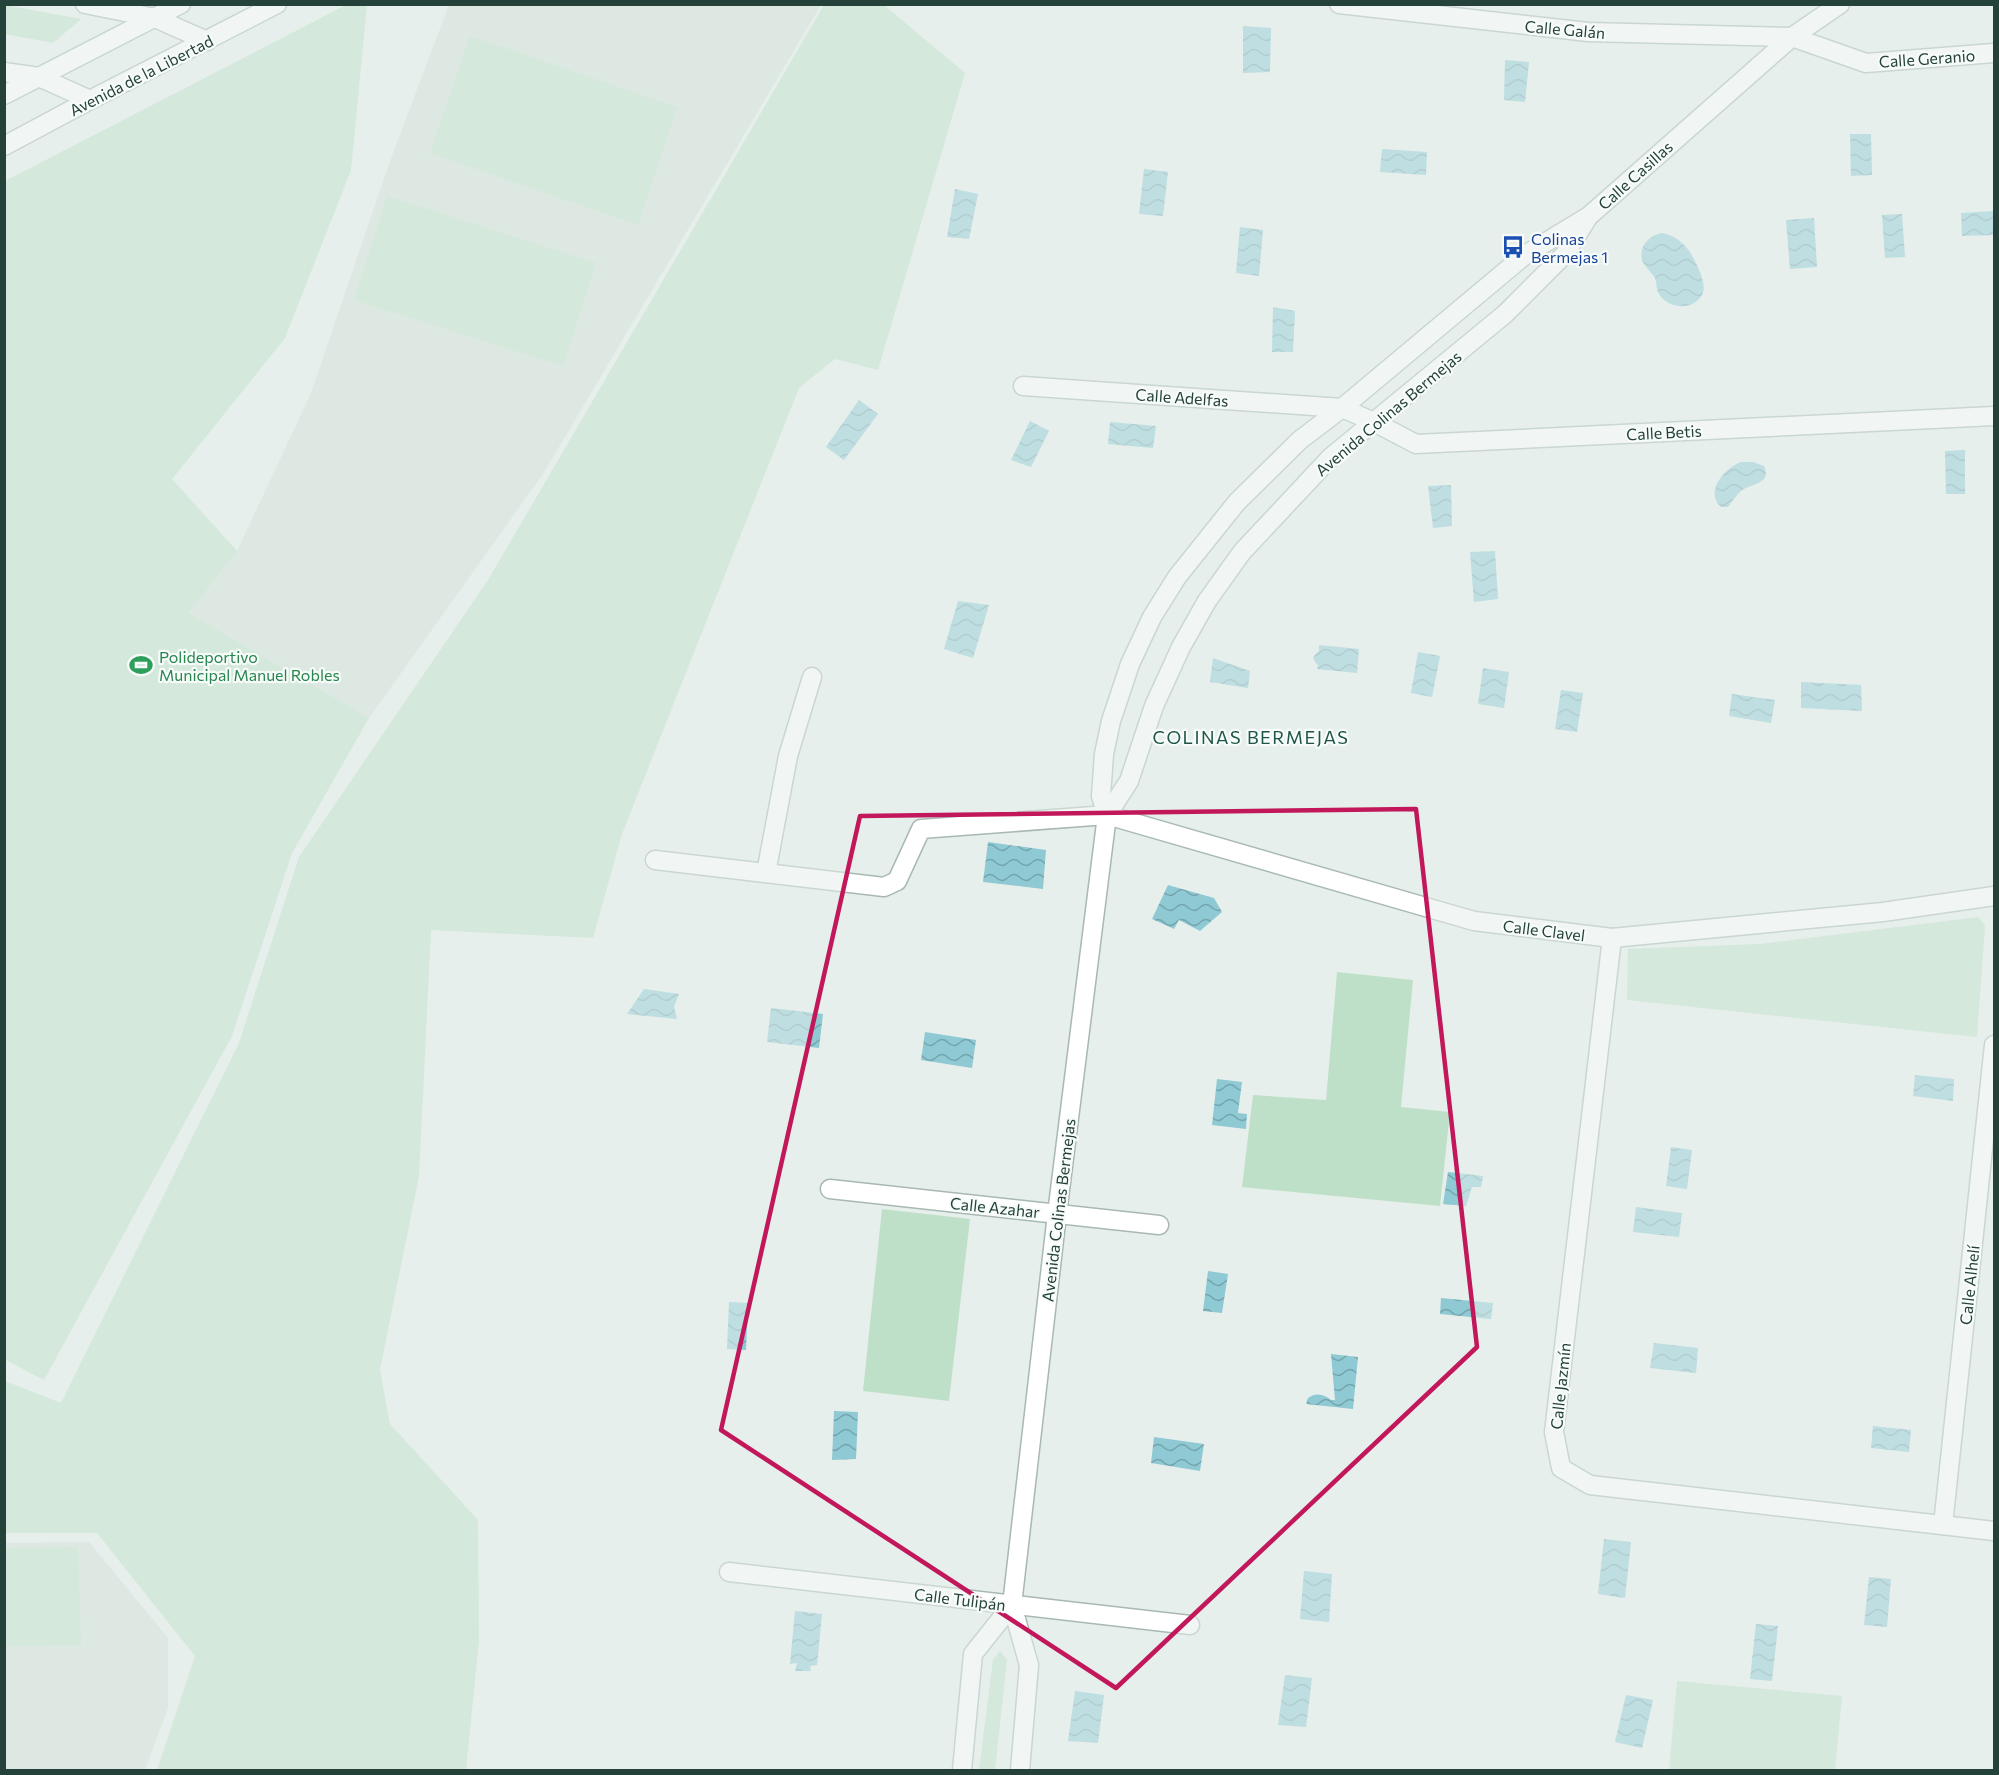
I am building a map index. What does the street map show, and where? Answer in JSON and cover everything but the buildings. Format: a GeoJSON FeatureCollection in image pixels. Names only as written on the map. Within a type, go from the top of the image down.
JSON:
{"type":"FeatureCollection","features":[{"type":"Feature","properties":{"kind":"street"},"geometry":{"type":"LineString","coordinates":[[85,4],[155,18],[207,41]]}},
{"type":"Feature","properties":{"kind":"street"},"geometry":{"type":"LineString","coordinates":[[4,95],[181,4]]}},
{"type":"Feature","properties":{"kind":"street","name":"Avenida de la Libertad"},"geometry":{"type":"LineString","coordinates":[[4,146],[278,4]]}},
{"type":"Feature","properties":{"kind":"street","name":"Calle Galán"},"geometry":{"type":"LineString","coordinates":[[1339,4],[1588,32],[1792,37]]}},
{"type":"Feature","properties":{"kind":"street","name":"Calle Casillas"},"geometry":{"type":"LineString","coordinates":[[1342,408],[1525,255],[1589,216],[1792,37],[1840,4]]}},
{"type":"Feature","properties":{"kind":"street","name":"Calle Geranio"},"geometry":{"type":"LineString","coordinates":[[1792,37],[1866,63],[1995,53]]}},
{"type":"Feature","properties":{"kind":"street"},"geometry":{"type":"LineString","coordinates":[[4,72],[39,77],[90,100]]}},
{"type":"Feature","properties":{"kind":"street","name":"Avenida Colinas Bermejas"},"geometry":{"type":"LineString","coordinates":[[1107,815],[1129,781],[1154,706],[1181,647],[1207,601],[1242,552],[1331,457],[1506,314],[1565,254],[1589,216]]}},
{"type":"Feature","properties":{"kind":"street","name":"Calle Adelfas"},"geometry":{"type":"LineString","coordinates":[[1023,386],[1342,408]]}},
{"type":"Feature","properties":{"kind":"street","name":"Avenida Colinas Bermejas"},"geometry":{"type":"LineString","coordinates":[[1020,1770],[1029,1665],[1012,1605],[1057,1214],[1107,815],[1101,796],[1104,754],[1111,722],[1130,664],[1152,617],[1177,577],[1238,502],[1300,440],[1342,408]]}},
{"type":"Feature","properties":{"kind":"street","name":"Calle Betis"},"geometry":{"type":"LineString","coordinates":[[1342,408],[1416,444],[1995,416]]}},
{"type":"Feature","properties":{"kind":"street"},"geometry":{"type":"LineString","coordinates":[[766,873],[788,756],[812,677]]}},
{"type":"Feature","properties":{"kind":"street"},"geometry":{"type":"LineString","coordinates":[[655,860],[884,887],[897,880],[921,829],[1107,815]]}},
{"type":"Feature","properties":{"kind":"street","name":"Calle Clavel"},"geometry":{"type":"LineString","coordinates":[[1107,815],[1474,921],[1612,938],[1883,912],[1995,896]]}},
{"type":"Feature","properties":{"kind":"street","name":"Calle Jazmín"},"geometry":{"type":"LineString","coordinates":[[1612,938],[1554,1432],[1561,1468],[1590,1485],[1995,1531]]}},
{"type":"Feature","properties":{"kind":"street","name":"Calle Alhelí"},"geometry":{"type":"LineString","coordinates":[[1943,1525],[1995,1045]]}},
{"type":"Feature","properties":{"kind":"street","name":"Calle Azahar"},"geometry":{"type":"LineString","coordinates":[[831,1190],[1158,1225]]}},
{"type":"Feature","properties":{"kind":"street","name":"Calle Tulipán"},"geometry":{"type":"LineString","coordinates":[[729,1572],[1190,1625]]}},
{"type":"Feature","properties":{"kind":"street"},"geometry":{"type":"LineString","coordinates":[[962,1770],[973,1654],[1012,1605]]}},
{"type":"Feature","properties":{"kind":"highlighted area"},"geometry":{"type":"Polygon","coordinates":[[[1416,809],[1477,1347],[1116,1688],[721,1430],[860,816],[1416,809]]]}},
{"type":"Feature","properties":{"kind":"shaded area"},"geometry":{"type":"Polygon","coordinates":[[[449,5],[821,5],[543,474],[369,718],[187,613],[237,551],[311,393],[390,161],[449,5]]]}},
{"type":"Feature","properties":{"kind":"shaded area"},"geometry":{"type":"Polygon","coordinates":[[[89,1542],[168,1638],[168,1708],[145,1770],[5,1770],[4,1543],[89,1542]]]}},
{"type":"Feature","properties":{"kind":"green space"},"geometry":{"type":"Polygon","coordinates":[[[4,5],[81,19],[53,43],[5,34],[4,5]]]}},
{"type":"Feature","properties":{"kind":"green space","name":"Polideportivo Municipal Manuel Robles"},"geometry":{"type":"Polygon","coordinates":[[[346,5],[367,5],[351,170],[285,338],[172,479],[237,551],[188,613],[369,718],[292,853],[232,1036],[44,1380],[4,1359],[5,181],[346,5]]]}},
{"type":"Feature","properties":{"kind":"green space"},"geometry":{"type":"Polygon","coordinates":[[[824,5],[884,5],[965,73],[878,370],[835,359],[799,388],[622,834],[593,938],[431,930],[419,1176],[380,1370],[390,1424],[478,1520],[479,1640],[466,1770],[157,1770],[195,1656],[97,1533],[5,1533],[5,1381],[61,1403],[239,1043],[299,857],[488,580],[824,5]]]}},
{"type":"Feature","properties":{"kind":"green space"},"geometry":{"type":"Polygon","coordinates":[[[470,36],[677,107],[638,225],[430,153],[470,36]]]}},
{"type":"Feature","properties":{"kind":"green space"},"geometry":{"type":"Polygon","coordinates":[[[387,196],[596,263],[563,366],[354,300],[387,196]]]}},
{"type":"Feature","properties":{"kind":"green space"},"geometry":{"type":"Polygon","coordinates":[[[1978,917],[1985,926],[1977,1037],[1627,1000],[1628,949],[1760,944],[1978,917]]]}},
{"type":"Feature","properties":{"kind":"green space"},"geometry":{"type":"Polygon","coordinates":[[[1337,972],[1413,980],[1401,1107],[1450,1112],[1440,1206],[1242,1187],[1253,1095],[1326,1100],[1337,972]]]}},
{"type":"Feature","properties":{"kind":"green space"},"geometry":{"type":"Polygon","coordinates":[[[882,1209],[970,1219],[949,1401],[863,1391],[882,1209]]]}},
{"type":"Feature","properties":{"kind":"green space"},"geometry":{"type":"Polygon","coordinates":[[[78,1547],[81,1645],[5,1646],[5,1548],[78,1547]]]}},
{"type":"Feature","properties":{"kind":"green space"},"geometry":{"type":"Polygon","coordinates":[[[1000,1651],[1007,1660],[995,1770],[979,1770],[993,1660],[1000,1651]]]}},
{"type":"Feature","properties":{"kind":"green space"},"geometry":{"type":"Polygon","coordinates":[[[1677,1681],[1842,1696],[1835,1770],[1669,1770],[1677,1681]]]}},
{"type":"Feature","properties":{"kind":"water"},"geometry":{"type":"Polygon","coordinates":[[[1243,26],[1271,28],[1270,72],[1243,73],[1243,26]]]}},
{"type":"Feature","properties":{"kind":"water"},"geometry":{"type":"Polygon","coordinates":[[[1505,60],[1529,62],[1525,102],[1504,100],[1505,60]]]}},
{"type":"Feature","properties":{"kind":"water"},"geometry":{"type":"Polygon","coordinates":[[[1850,134],[1871,134],[1872,175],[1851,176],[1850,134]]]}},
{"type":"Feature","properties":{"kind":"water"},"geometry":{"type":"Polygon","coordinates":[[[1382,149],[1427,152],[1426,175],[1380,172],[1382,149]]]}},
{"type":"Feature","properties":{"kind":"water"},"geometry":{"type":"Polygon","coordinates":[[[1144,169],[1168,172],[1163,216],[1139,214],[1144,169]]]}},
{"type":"Feature","properties":{"kind":"water"},"geometry":{"type":"Polygon","coordinates":[[[955,189],[978,194],[969,239],[947,237],[955,189]]]}},
{"type":"Feature","properties":{"kind":"water"},"geometry":{"type":"Polygon","coordinates":[[[1994,211],[1994,235],[1962,236],[1961,213],[1994,211]]]}},
{"type":"Feature","properties":{"kind":"water"},"geometry":{"type":"Polygon","coordinates":[[[1902,214],[1905,257],[1885,258],[1882,215],[1902,214]]]}},
{"type":"Feature","properties":{"kind":"water"},"geometry":{"type":"Polygon","coordinates":[[[1814,218],[1817,267],[1790,269],[1786,220],[1814,218]]]}},
{"type":"Feature","properties":{"kind":"water"},"geometry":{"type":"Polygon","coordinates":[[[1240,227],[1263,230],[1259,276],[1236,273],[1240,227]]]}},
{"type":"Feature","properties":{"kind":"water"},"geometry":{"type":"Polygon","coordinates":[[[1662,233],[1682,243],[1695,261],[1704,287],[1703,294],[1694,303],[1679,306],[1664,300],[1658,292],[1655,278],[1645,266],[1641,254],[1642,249],[1648,240],[1662,233]]]}},
{"type":"Feature","properties":{"kind":"water"},"geometry":{"type":"Polygon","coordinates":[[[1273,307],[1295,311],[1293,352],[1272,352],[1273,307]]]}},
{"type":"Feature","properties":{"kind":"water"},"geometry":{"type":"Polygon","coordinates":[[[859,400],[878,414],[844,460],[826,447],[859,400]]]}},
{"type":"Feature","properties":{"kind":"water"},"geometry":{"type":"Polygon","coordinates":[[[1030,421],[1049,431],[1031,467],[1011,460],[1030,421]]]}},
{"type":"Feature","properties":{"kind":"water"},"geometry":{"type":"Polygon","coordinates":[[[1110,422],[1156,426],[1153,448],[1108,444],[1110,422]]]}},
{"type":"Feature","properties":{"kind":"water"},"geometry":{"type":"Polygon","coordinates":[[[1965,450],[1965,494],[1946,494],[1945,451],[1965,450]]]}},
{"type":"Feature","properties":{"kind":"water"},"geometry":{"type":"Polygon","coordinates":[[[1741,462],[1753,462],[1764,466],[1765,476],[1760,482],[1741,491],[1728,507],[1721,507],[1716,501],[1716,487],[1729,469],[1741,462]]]}},
{"type":"Feature","properties":{"kind":"water"},"geometry":{"type":"Polygon","coordinates":[[[1451,485],[1452,526],[1433,528],[1428,486],[1451,485]]]}},
{"type":"Feature","properties":{"kind":"water"},"geometry":{"type":"Polygon","coordinates":[[[1495,551],[1498,599],[1474,602],[1470,552],[1495,551]]]}},
{"type":"Feature","properties":{"kind":"water"},"geometry":{"type":"Polygon","coordinates":[[[958,601],[989,605],[973,658],[944,649],[958,601]]]}},
{"type":"Feature","properties":{"kind":"water"},"geometry":{"type":"Polygon","coordinates":[[[1319,645],[1359,649],[1357,673],[1317,669],[1318,665],[1313,657],[1319,651],[1319,645]]]}},
{"type":"Feature","properties":{"kind":"water"},"geometry":{"type":"Polygon","coordinates":[[[1418,652],[1440,656],[1432,697],[1411,693],[1418,652]]]}},
{"type":"Feature","properties":{"kind":"water"},"geometry":{"type":"Polygon","coordinates":[[[1213,658],[1250,671],[1248,688],[1210,682],[1213,658]]]}},
{"type":"Feature","properties":{"kind":"water"},"geometry":{"type":"Polygon","coordinates":[[[1483,668],[1509,672],[1504,708],[1478,704],[1483,668]]]}},
{"type":"Feature","properties":{"kind":"water"},"geometry":{"type":"Polygon","coordinates":[[[1801,682],[1861,685],[1862,711],[1801,708],[1801,682]]]}},
{"type":"Feature","properties":{"kind":"water"},"geometry":{"type":"Polygon","coordinates":[[[1561,690],[1583,693],[1577,732],[1555,729],[1561,690]]]}},
{"type":"Feature","properties":{"kind":"water"},"geometry":{"type":"Polygon","coordinates":[[[1732,694],[1775,700],[1771,723],[1729,716],[1732,694]]]}},
{"type":"Feature","properties":{"kind":"water"},"geometry":{"type":"Polygon","coordinates":[[[988,842],[1046,850],[1043,889],[983,882],[988,842]]]}},
{"type":"Feature","properties":{"kind":"water"},"geometry":{"type":"Polygon","coordinates":[[[1168,885],[1214,898],[1222,912],[1200,931],[1179,920],[1174,929],[1152,919],[1168,885]]]}},
{"type":"Feature","properties":{"kind":"water"},"geometry":{"type":"Polygon","coordinates":[[[644,989],[679,994],[674,1007],[677,1019],[627,1014],[644,989]]]}},
{"type":"Feature","properties":{"kind":"water"},"geometry":{"type":"Polygon","coordinates":[[[771,1008],[823,1014],[819,1048],[767,1042],[771,1008]]]}},
{"type":"Feature","properties":{"kind":"water"},"geometry":{"type":"Polygon","coordinates":[[[925,1032],[976,1040],[972,1068],[921,1060],[925,1032]]]}},
{"type":"Feature","properties":{"kind":"water"},"geometry":{"type":"Polygon","coordinates":[[[1915,1075],[1954,1079],[1953,1101],[1913,1096],[1915,1075]]]}},
{"type":"Feature","properties":{"kind":"water"},"geometry":{"type":"Polygon","coordinates":[[[1217,1079],[1242,1082],[1238,1113],[1247,1114],[1246,1129],[1212,1125],[1217,1079]]]}},
{"type":"Feature","properties":{"kind":"water"},"geometry":{"type":"Polygon","coordinates":[[[1671,1147],[1692,1150],[1687,1189],[1666,1186],[1671,1147]]]}},
{"type":"Feature","properties":{"kind":"water"},"geometry":{"type":"Polygon","coordinates":[[[1448,1172],[1483,1176],[1481,1187],[1472,1187],[1466,1206],[1443,1204],[1448,1172]]]}},
{"type":"Feature","properties":{"kind":"water"},"geometry":{"type":"Polygon","coordinates":[[[1636,1207],[1682,1213],[1679,1237],[1633,1232],[1636,1207]]]}},
{"type":"Feature","properties":{"kind":"water"},"geometry":{"type":"Polygon","coordinates":[[[1208,1271],[1228,1274],[1222,1313],[1203,1311],[1208,1271]]]}},
{"type":"Feature","properties":{"kind":"water"},"geometry":{"type":"Polygon","coordinates":[[[1441,1298],[1493,1303],[1491,1319],[1440,1314],[1441,1298]]]}},
{"type":"Feature","properties":{"kind":"water"},"geometry":{"type":"Polygon","coordinates":[[[729,1302],[748,1303],[746,1350],[727,1349],[729,1302]]]}},
{"type":"Feature","properties":{"kind":"water"},"geometry":{"type":"Polygon","coordinates":[[[1654,1343],[1698,1348],[1696,1373],[1650,1368],[1654,1343]]]}},
{"type":"Feature","properties":{"kind":"water"},"geometry":{"type":"Polygon","coordinates":[[[1331,1354],[1358,1357],[1353,1409],[1306,1404],[1308,1398],[1317,1394],[1335,1400],[1331,1354]]]}},
{"type":"Feature","properties":{"kind":"water"},"geometry":{"type":"Polygon","coordinates":[[[834,1411],[858,1412],[856,1459],[832,1460],[834,1411]]]}},
{"type":"Feature","properties":{"kind":"water"},"geometry":{"type":"Polygon","coordinates":[[[1873,1426],[1911,1430],[1909,1452],[1871,1448],[1873,1426]]]}},
{"type":"Feature","properties":{"kind":"water"},"geometry":{"type":"Polygon","coordinates":[[[1154,1437],[1204,1444],[1200,1471],[1151,1463],[1154,1437]]]}},
{"type":"Feature","properties":{"kind":"water"},"geometry":{"type":"Polygon","coordinates":[[[1604,1539],[1631,1542],[1625,1598],[1598,1594],[1604,1539]]]}},
{"type":"Feature","properties":{"kind":"water"},"geometry":{"type":"Polygon","coordinates":[[[1304,1571],[1332,1574],[1329,1622],[1300,1619],[1304,1571]]]}},
{"type":"Feature","properties":{"kind":"water"},"geometry":{"type":"Polygon","coordinates":[[[1869,1577],[1891,1579],[1887,1627],[1864,1625],[1869,1577]]]}},
{"type":"Feature","properties":{"kind":"water"},"geometry":{"type":"Polygon","coordinates":[[[795,1611],[822,1614],[817,1665],[810,1666],[811,1671],[795,1671],[797,1663],[790,1664],[795,1611]]]}},
{"type":"Feature","properties":{"kind":"water"},"geometry":{"type":"Polygon","coordinates":[[[1756,1624],[1778,1626],[1772,1681],[1750,1679],[1756,1624]]]}},
{"type":"Feature","properties":{"kind":"water"},"geometry":{"type":"Polygon","coordinates":[[[1285,1675],[1312,1678],[1306,1727],[1278,1725],[1285,1675]]]}},
{"type":"Feature","properties":{"kind":"water"},"geometry":{"type":"Polygon","coordinates":[[[1075,1691],[1104,1695],[1098,1743],[1068,1741],[1075,1691]]]}},
{"type":"Feature","properties":{"kind":"water"},"geometry":{"type":"Polygon","coordinates":[[[1626,1695],[1653,1700],[1642,1748],[1615,1742],[1626,1695]]]}},
{"type":"Feature","properties":{"kind":"place","name":"Colinas Bermejas 1"},"geometry":{"type":"Point","coordinates":[1513,247]}},
{"type":"Feature","properties":{"kind":"place","name":"Polideportivo Municipal Manuel Robles"},"geometry":{"type":"Point","coordinates":[141,665]}},
{"type":"Feature","properties":{"kind":"district","name":"COLINAS BERMEJAS"},"geometry":{"type":"Point","coordinates":[1251,737]}}]}
